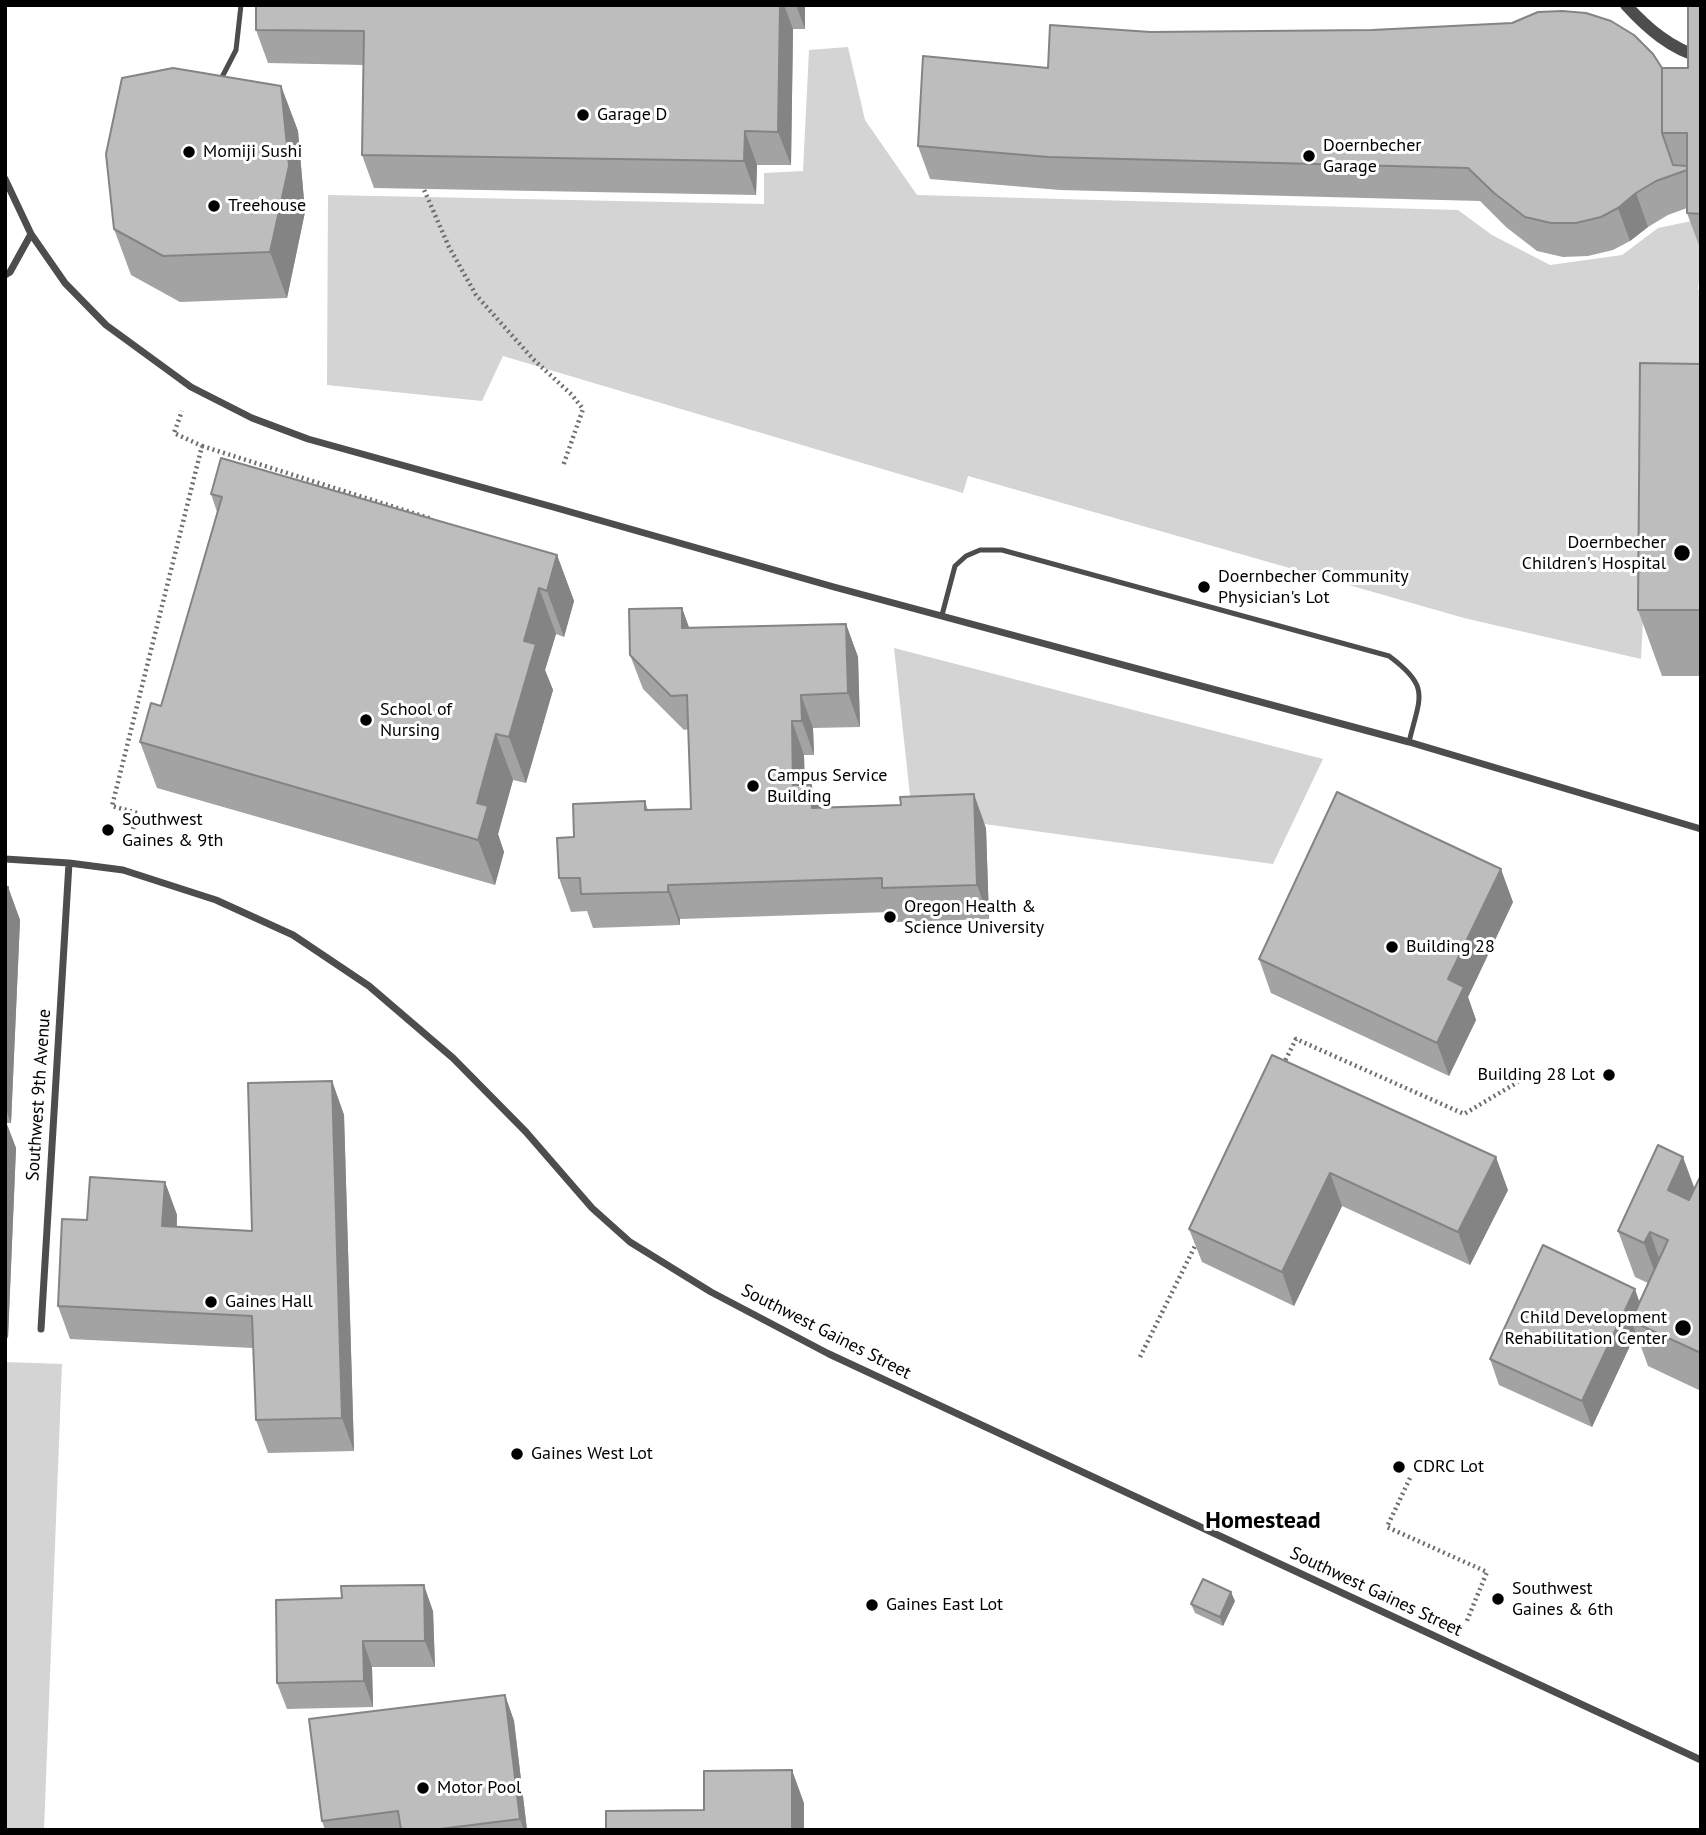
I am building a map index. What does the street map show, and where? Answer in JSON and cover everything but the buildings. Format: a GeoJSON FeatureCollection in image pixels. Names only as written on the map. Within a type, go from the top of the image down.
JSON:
{"type":"FeatureCollection","features":[{"type":"Feature","properties":{"kind":"street"},"geometry":{"type":"LineString","coordinates":[[1626,5],[1653,32],[1687,54],[1701,57]]}},
{"type":"Feature","properties":{"kind":"street"},"geometry":{"type":"LineString","coordinates":[[5,179],[30,233],[65,283],[106,325],[191,387],[252,418],[308,439],[834,587],[1409,742],[1701,829]]}},
{"type":"Feature","properties":{"kind":"street"},"geometry":{"type":"LineString","coordinates":[[5,275],[10,272],[30,233]]}},
{"type":"Feature","properties":{"kind":"street","name":"Southwest Gaines Street"},"geometry":{"type":"LineString","coordinates":[[5,859],[123,870],[216,900],[293,934],[369,986],[453,1058],[526,1132],[602,1216],[631,1242],[711,1292],[829,1354],[1701,1760]]}},
{"type":"Feature","properties":{"kind":"street","name":"Southwest 9th Avenue"},"geometry":{"type":"LineString","coordinates":[[41,1329],[69,863]]}},
{"type":"Feature","properties":{"kind":"lane"},"geometry":{"type":"LineString","coordinates":[[218,87],[236,50],[241,5]]}},
{"type":"Feature","properties":{"kind":"lane"},"geometry":{"type":"LineString","coordinates":[[942,615],[955,566],[965,556],[980,550],[1002,550],[1389,656],[1417,682],[1420,696],[1409,742]]}},
{"type":"Feature","properties":{"kind":"path"},"geometry":{"type":"LineString","coordinates":[[420,177],[449,247],[476,295],[533,359],[572,395],[583,409],[564,466]]}},
{"type":"Feature","properties":{"kind":"path"},"geometry":{"type":"LineString","coordinates":[[191,387],[174,433],[202,446],[444,523]]}},
{"type":"Feature","properties":{"kind":"path"},"geometry":{"type":"LineString","coordinates":[[123,870],[137,813],[112,806],[202,446]]}},
{"type":"Feature","properties":{"kind":"path"},"geometry":{"type":"LineString","coordinates":[[1278,1076],[1296,1039],[1464,1114],[1518,1082]]}},
{"type":"Feature","properties":{"kind":"path"},"geometry":{"type":"LineString","coordinates":[[1140,1357],[1200,1234]]}},
{"type":"Feature","properties":{"kind":"path"},"geometry":{"type":"LineString","coordinates":[[1410,1478],[1387,1527],[1487,1572],[1457,1647]]}},
{"type":"Feature","properties":{"kind":"shaded area"},"geometry":{"type":"Polygon","coordinates":[[[848,47],[865,120],[917,195],[1458,210],[1492,235],[1550,265],[1622,255],[1658,228],[1701,219],[1698,289],[1701,290],[1701,426],[1653,427],[1641,659],[1464,618],[968,476],[963,493],[503,356],[482,401],[327,385],[328,195],[764,204],[764,173],[803,171],[809,50],[848,47]]]}},
{"type":"Feature","properties":{"kind":"shaded area"},"geometry":{"type":"Polygon","coordinates":[[[894,648],[1323,759],[1273,864],[912,814],[894,648]]]}},
{"type":"Feature","properties":{"kind":"shaded area"},"geometry":{"type":"Polygon","coordinates":[[[5,1362],[62,1364],[44,1830],[5,1830],[5,1362]]]}},
{"type":"Feature","properties":{"kind":"place","name":"Garage D"},"geometry":{"type":"Point","coordinates":[583,115]}},
{"type":"Feature","properties":{"kind":"place","name":"Momiji Sushi"},"geometry":{"type":"Point","coordinates":[189,152]}},
{"type":"Feature","properties":{"kind":"place","name":"Doernbecher Garage"},"geometry":{"type":"Point","coordinates":[1309,156]}},
{"type":"Feature","properties":{"kind":"place","name":"Treehouse"},"geometry":{"type":"Point","coordinates":[214,206]}},
{"type":"Feature","properties":{"kind":"place","name":"Doernbecher Children's Hospital"},"geometry":{"type":"Point","coordinates":[1682,553]}},
{"type":"Feature","properties":{"kind":"place","name":"Doernbecher Community Physician's Lot"},"geometry":{"type":"Point","coordinates":[1204,587]}},
{"type":"Feature","properties":{"kind":"place","name":"School of Nursing"},"geometry":{"type":"Point","coordinates":[366,720]}},
{"type":"Feature","properties":{"kind":"place","name":"Campus Service Building"},"geometry":{"type":"Point","coordinates":[753,786]}},
{"type":"Feature","properties":{"kind":"place","name":"Southwest Gaines & 9th"},"geometry":{"type":"Point","coordinates":[108,830]}},
{"type":"Feature","properties":{"kind":"place","name":"Oregon Health & Science University"},"geometry":{"type":"Point","coordinates":[890,917]}},
{"type":"Feature","properties":{"kind":"place","name":"Building 28"},"geometry":{"type":"Point","coordinates":[1392,947]}},
{"type":"Feature","properties":{"kind":"place","name":"Building 28 Lot"},"geometry":{"type":"Point","coordinates":[1609,1075]}},
{"type":"Feature","properties":{"kind":"place","name":"Gaines Hall"},"geometry":{"type":"Point","coordinates":[211,1302]}},
{"type":"Feature","properties":{"kind":"place","name":"Child Development Rehabilitation Center"},"geometry":{"type":"Point","coordinates":[1683,1328]}},
{"type":"Feature","properties":{"kind":"place","name":"Gaines West Lot"},"geometry":{"type":"Point","coordinates":[517,1454]}},
{"type":"Feature","properties":{"kind":"place","name":"CDRC Lot"},"geometry":{"type":"Point","coordinates":[1399,1467]}},
{"type":"Feature","properties":{"kind":"place","name":"Southwest Gaines & 6th"},"geometry":{"type":"Point","coordinates":[1498,1599]}},
{"type":"Feature","properties":{"kind":"place","name":"Gaines East Lot"},"geometry":{"type":"Point","coordinates":[872,1605]}},
{"type":"Feature","properties":{"kind":"place","name":"Motor Pool"},"geometry":{"type":"Point","coordinates":[423,1788]}},
{"type":"Feature","properties":{"kind":"district","name":"Homestead"},"geometry":{"type":"Point","coordinates":[1263,1521]}}]}
